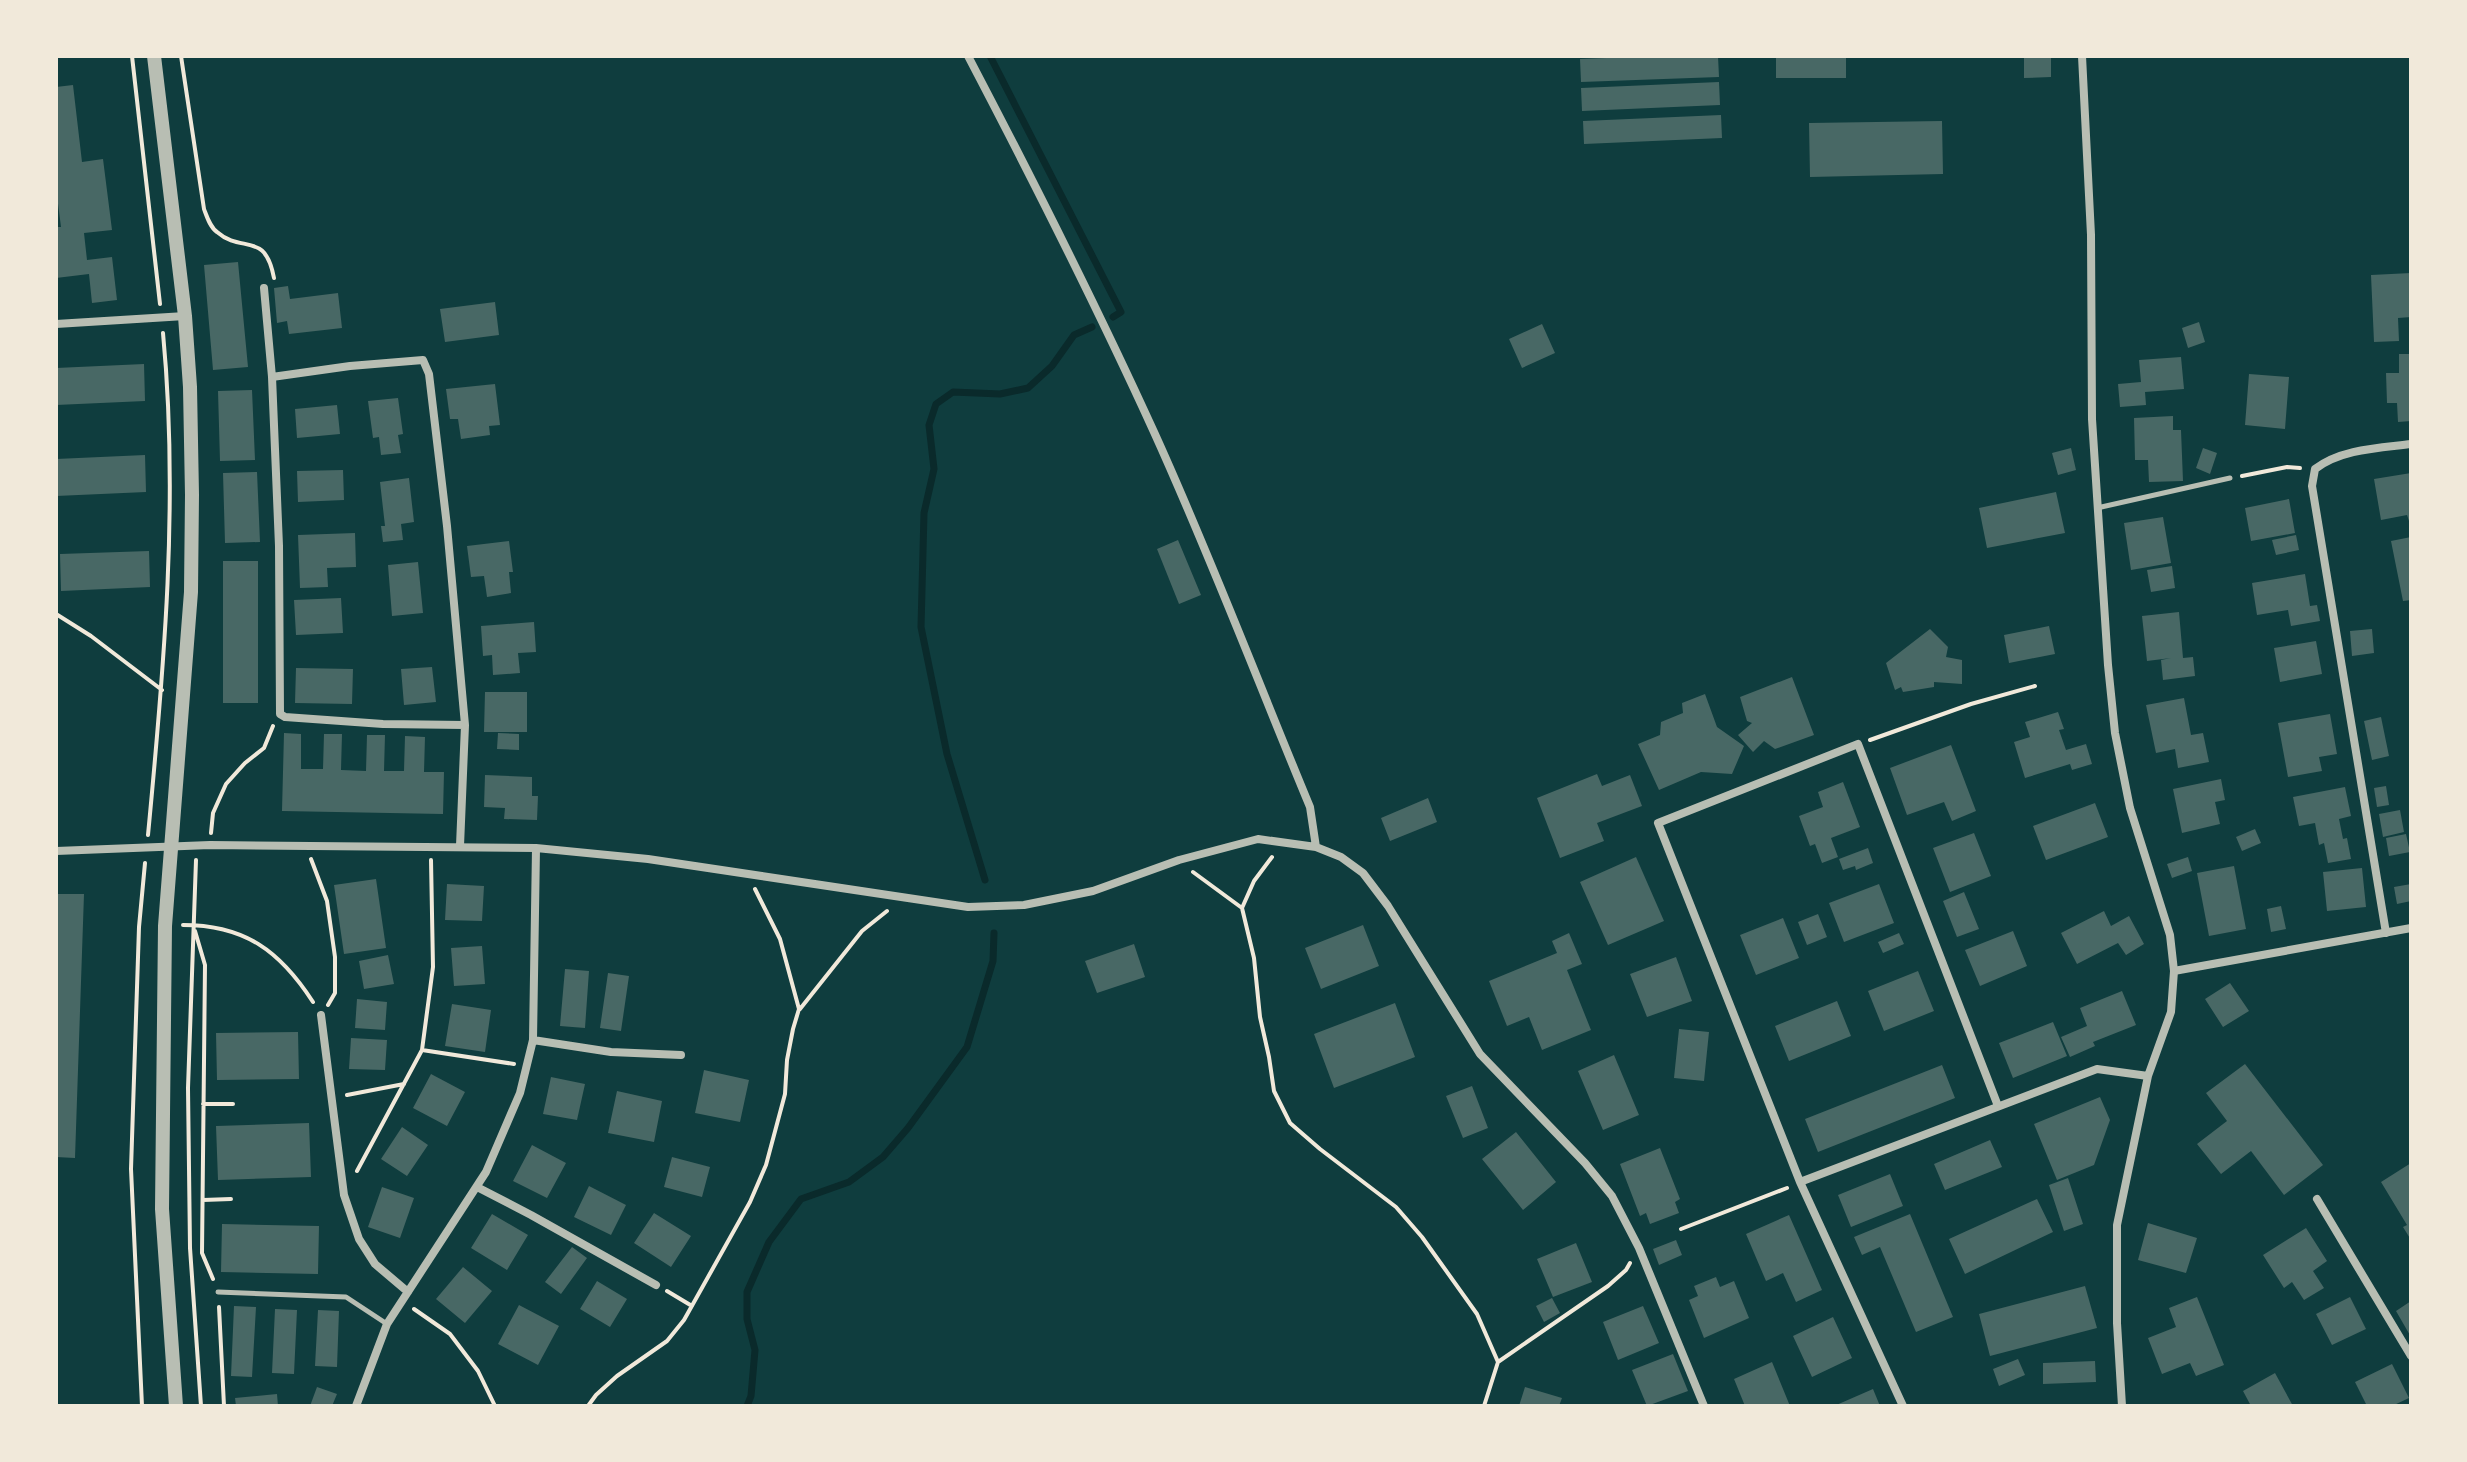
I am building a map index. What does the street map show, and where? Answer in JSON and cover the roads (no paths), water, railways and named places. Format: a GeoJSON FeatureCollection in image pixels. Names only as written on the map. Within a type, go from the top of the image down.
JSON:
{"type":"FeatureCollection","features":[{"type":"Feature","properties":{"kind":"street"},"geometry":{"type":"LineString","coordinates":[[154,56],[185,316],[190,402],[191,592],[165,926],[162,1209],[176,1406]]}},
{"type":"Feature","properties":{"kind":"street"},"geometry":{"type":"LineString","coordinates":[[968,56],[1032,179],[1153,431],[1218,580],[1310,807],[1316,847]]}},
{"type":"Feature","properties":{"kind":"street"},"geometry":{"type":"LineString","coordinates":[[2082,56],[2091,235],[2092,419],[2108,665],[2115,733],[2130,808],[2170,935],[2174,971],[2171,1012],[2148,1076],[2117,1225],[2117,1323],[2122,1406]]}},
{"type":"Feature","properties":{"kind":"street"},"geometry":{"type":"LineString","coordinates":[[264,288],[272,377],[279,546],[280,714],[285,717],[383,724],[465,725]]}},
{"type":"Feature","properties":{"kind":"street"},"geometry":{"type":"LineString","coordinates":[[56,324],[185,316]]}},
{"type":"Feature","properties":{"kind":"street"},"geometry":{"type":"LineString","coordinates":[[272,377],[423,360],[429,374],[465,725],[460,846]]}},
{"type":"Feature","properties":{"kind":"street"},"geometry":{"type":"LineString","coordinates":[[2386,933],[2312,486],[2315,469],[2328,460],[2411,444]]}},
{"type":"Feature","properties":{"kind":"street"},"geometry":{"type":"LineString","coordinates":[[1903,1406],[1800,1182],[1658,823],[1858,744],[1998,1106]]}},
{"type":"Feature","properties":{"kind":"street"},"geometry":{"type":"LineString","coordinates":[[56,851],[210,845],[536,848],[648,859],[968,907],[1024,905],[1093,891],[1179,860],[1258,839],[1316,847],[1341,857],[1363,873],[1388,906],[1480,1054],[1585,1163],[1612,1196],[1639,1248],[1704,1406]]}},
{"type":"Feature","properties":{"kind":"street"},"geometry":{"type":"LineString","coordinates":[[356,1406],[387,1324],[486,1172],[520,1093],[533,1040],[536,848]]}},
{"type":"Feature","properties":{"kind":"street"},"geometry":{"type":"LineString","coordinates":[[2174,971],[2411,928]]}},
{"type":"Feature","properties":{"kind":"street"},"geometry":{"type":"LineString","coordinates":[[321,1015],[344,1195],[359,1239],[375,1264],[405,1296]]}},
{"type":"Feature","properties":{"kind":"street"},"geometry":{"type":"LineString","coordinates":[[533,1040],[611,1052],[681,1055]]}},
{"type":"Feature","properties":{"kind":"street"},"geometry":{"type":"LineString","coordinates":[[1800,1182],[2097,1069],[2148,1076]]}},
{"type":"Feature","properties":{"kind":"street"},"geometry":{"type":"LineString","coordinates":[[477,1187],[656,1285]]}},
{"type":"Feature","properties":{"kind":"street"},"geometry":{"type":"LineString","coordinates":[[2317,1199],[2411,1356]]}},
{"type":"Feature","properties":{"kind":"lane"},"geometry":{"type":"LineString","coordinates":[[2096,508],[2230,478]]}},
{"type":"Feature","properties":{"kind":"lane"},"geometry":{"type":"LineString","coordinates":[[218,1292],[346,1297],[387,1324]]}},
{"type":"Feature","properties":{"kind":"waterway"},"geometry":{"type":"LineString","coordinates":[[990,56],[1121,312],[1113,317]]}},
{"type":"Feature","properties":{"kind":"waterway"},"geometry":{"type":"LineString","coordinates":[[985,880],[947,754],[921,627],[924,513],[934,469],[929,425],[936,404],[953,392],[1000,394],[1028,388],[1052,366],[1074,335],[1092,327]]}},
{"type":"Feature","properties":{"kind":"waterway"},"geometry":{"type":"LineString","coordinates":[[747,1406],[751,1396],[755,1350],[747,1319],[747,1292],[769,1242],[801,1199],[849,1182],[883,1157],[967,1047],[993,961],[994,933]]}}]}
